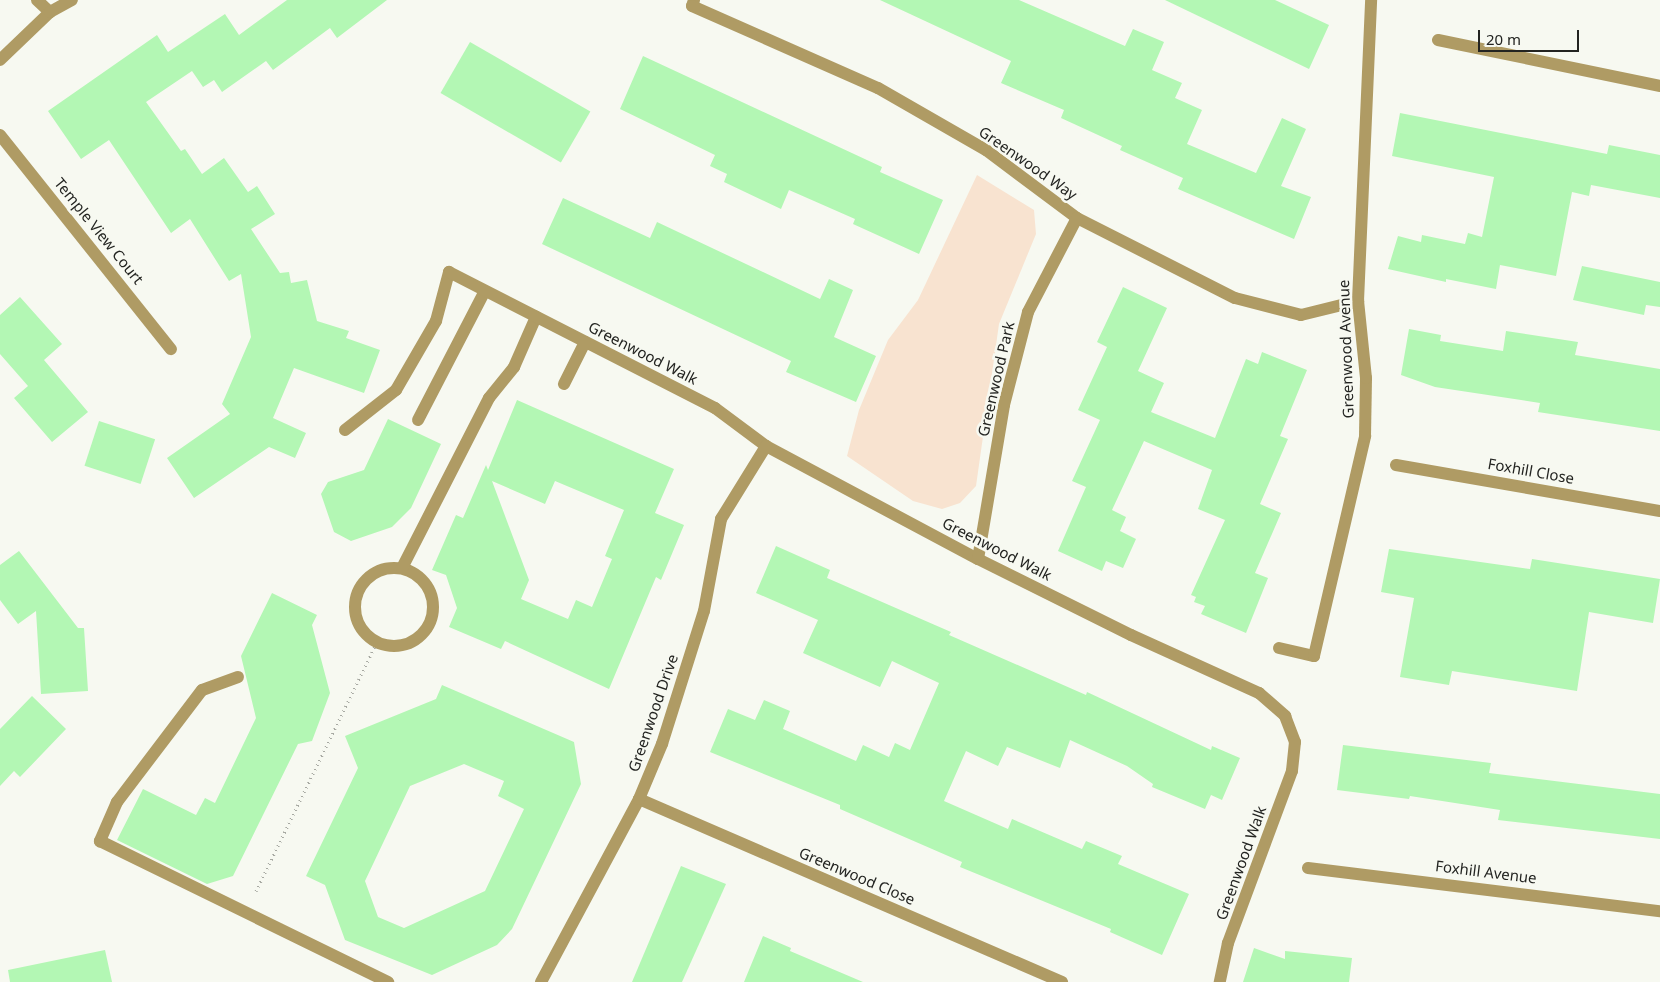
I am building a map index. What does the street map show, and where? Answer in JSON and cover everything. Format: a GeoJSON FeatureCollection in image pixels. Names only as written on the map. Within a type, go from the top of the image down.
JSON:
{"type":"FeatureCollection","features":[{"type":"Feature","properties":{"kind":"street"},"geometry":{"type":"LineString","coordinates":[[37,0],[50,12]]}},
{"type":"Feature","properties":{"kind":"street"},"geometry":{"type":"LineString","coordinates":[[0,60],[50,12],[72,0]]}},
{"type":"Feature","properties":{"kind":"street","name":"Greenwood Way"},"geometry":{"type":"LineString","coordinates":[[694,0],[692,6],[878,88],[986,150],[1077,218],[1235,298],[1301,315],[1358,301]]}},
{"type":"Feature","properties":{"kind":"street","name":"Greenwood Avenue"},"geometry":{"type":"LineString","coordinates":[[1279,648],[1314,656],[1365,436],[1366,378],[1358,301],[1371,0]]}},
{"type":"Feature","properties":{"kind":"street"},"geometry":{"type":"LineString","coordinates":[[1438,40],[1660,86]]}},
{"type":"Feature","properties":{"kind":"street","name":"Temple View Court"},"geometry":{"type":"LineString","coordinates":[[0,135],[171,349]]}},
{"type":"Feature","properties":{"kind":"street","name":"Greenwood Park"},"geometry":{"type":"LineString","coordinates":[[978,559],[1004,405],[1028,312],[1077,218]]}},
{"type":"Feature","properties":{"kind":"street","name":"Greenwood Walk"},"geometry":{"type":"LineString","coordinates":[[346,430],[396,390],[436,321],[449,272],[715,408],[766,446],[978,559],[1131,635],[1259,693],[1286,716],[1295,742],[1292,771],[1228,943],[1220,982]]}},
{"type":"Feature","properties":{"kind":"street"},"geometry":{"type":"LineString","coordinates":[[418,420],[485,291]]}},
{"type":"Feature","properties":{"kind":"street"},"geometry":{"type":"LineString","coordinates":[[402,568],[489,398],[514,367],[536,317]]}},
{"type":"Feature","properties":{"kind":"street"},"geometry":{"type":"LineString","coordinates":[[564,384],[585,342]]}},
{"type":"Feature","properties":{"kind":"street","name":"Greenwood Drive"},"geometry":{"type":"LineString","coordinates":[[541,982],[639,799],[662,744],[704,612],[721,519],[766,446]]}},
{"type":"Feature","properties":{"kind":"street","name":"Foxhill Close"},"geometry":{"type":"LineString","coordinates":[[1396,465],[1660,511]]}},
{"type":"Feature","properties":{"kind":"street"},"geometry":{"type":"LineString","coordinates":[[402,568],[414,572],[431,591],[433,616],[428,628],[408,644],[396,646],[377,642],[362,629],[356,617],[358,590],[376,571],[402,568]]}},
{"type":"Feature","properties":{"kind":"street"},"geometry":{"type":"LineString","coordinates":[[238,677],[202,690],[117,802],[100,842],[388,982]]}},
{"type":"Feature","properties":{"kind":"street","name":"Greenwood Close"},"geometry":{"type":"LineString","coordinates":[[639,799],[1062,982]]}},
{"type":"Feature","properties":{"kind":"street","name":"Foxhill Avenue"},"geometry":{"type":"LineString","coordinates":[[1308,868],[1660,911]]}},
{"type":"Feature","properties":{"kind":"path"},"geometry":{"type":"LineString","coordinates":[[245,913],[377,642]]}},
{"type":"Feature","properties":{"kind":"shaded area"},"geometry":{"type":"Polygon","coordinates":[[[977,175],[1034,210],[1036,234],[999,324],[976,486],[960,503],[942,509],[913,501],[847,456],[859,410],[888,340],[918,300],[977,175]]]}},
{"type":"Feature","properties":{"kind":"building"},"geometry":{"type":"Polygon","coordinates":[[[287,0],[387,0],[337,38],[330,28],[273,70],[266,61],[222,92],[214,80],[203,87],[192,71],[146,102],[181,151],[185,149],[202,174],[224,158],[248,192],[257,186],[275,214],[251,229],[280,273],[289,272],[291,283],[307,280],[317,321],[349,331],[346,338],[380,350],[364,393],[294,368],[273,418],[306,433],[295,458],[269,447],[194,498],[167,458],[230,414],[222,404],[251,337],[241,274],[229,281],[190,219],[171,233],[109,140],[81,159],[48,111],[157,35],[168,52],[225,14],[239,35],[287,0]]]}},
{"type":"Feature","properties":{"kind":"building"},"geometry":{"type":"Polygon","coordinates":[[[880,0],[1019,0],[1125,46],[1133,29],[1164,42],[1152,70],[1182,83],[1175,98],[1202,110],[1187,144],[1256,173],[1282,118],[1306,129],[1281,186],[1311,197],[1294,239],[1178,189],[1183,178],[1120,150],[1122,146],[1061,118],[1064,110],[1001,83],[1011,61],[880,0]]]}},
{"type":"Feature","properties":{"kind":"building"},"geometry":{"type":"Polygon","coordinates":[[[1165,0],[1275,0],[1329,25],[1309,69],[1165,0]]]}},
{"type":"Feature","properties":{"kind":"building"},"geometry":{"type":"Polygon","coordinates":[[[470,42],[590,111],[561,163],[440,93],[470,42]]]}},
{"type":"Feature","properties":{"kind":"building"},"geometry":{"type":"Polygon","coordinates":[[[643,56],[882,167],[880,172],[943,200],[919,254],[853,224],[855,219],[789,190],[781,209],[724,182],[727,174],[710,166],[715,155],[620,109],[643,56]]]}},
{"type":"Feature","properties":{"kind":"building"},"geometry":{"type":"Polygon","coordinates":[[[1400,113],[1607,154],[1609,145],[1660,155],[1660,198],[1591,185],[1589,196],[1572,192],[1556,276],[1500,265],[1496,289],[1446,279],[1446,282],[1388,269],[1398,236],[1421,242],[1422,235],[1465,244],[1468,233],[1482,237],[1494,177],[1392,156],[1400,113]]]}},
{"type":"Feature","properties":{"kind":"building"},"geometry":{"type":"Polygon","coordinates":[[[563,198],[650,238],[657,222],[820,299],[829,279],[853,290],[834,337],[876,356],[856,402],[786,372],[791,361],[542,244],[563,198]]]}},
{"type":"Feature","properties":{"kind":"building"},"geometry":{"type":"Polygon","coordinates":[[[1582,266],[1660,282],[1660,307],[1646,305],[1644,315],[1573,300],[1582,266]]]}},
{"type":"Feature","properties":{"kind":"building"},"geometry":{"type":"Polygon","coordinates":[[[1123,287],[1167,308],[1138,371],[1164,383],[1151,412],[1215,438],[1246,359],[1258,364],[1262,352],[1307,370],[1280,436],[1288,439],[1260,504],[1281,513],[1255,573],[1268,578],[1246,633],[1201,614],[1205,606],[1194,602],[1196,597],[1191,595],[1225,520],[1198,509],[1212,470],[1144,441],[1112,510],[1126,517],[1120,531],[1136,539],[1123,568],[1106,561],[1102,571],[1058,551],[1086,487],[1072,481],[1100,420],[1078,410],[1107,347],[1097,342],[1123,287]]]}},
{"type":"Feature","properties":{"kind":"building"},"geometry":{"type":"Polygon","coordinates":[[[20,297],[62,344],[44,360],[88,412],[52,442],[14,398],[28,386],[0,354],[0,315],[20,297]]]}},
{"type":"Feature","properties":{"kind":"building"},"geometry":{"type":"Polygon","coordinates":[[[1409,329],[1441,335],[1440,341],[1503,351],[1506,331],[1578,342],[1575,355],[1660,369],[1660,431],[1538,412],[1540,403],[1435,387],[1401,375],[1409,329]]]}},
{"type":"Feature","properties":{"kind":"building"},"geometry":{"type":"Polygon","coordinates":[[[517,400],[674,469],[655,513],[684,525],[661,580],[656,577],[609,689],[505,641],[501,649],[449,627],[457,608],[446,575],[432,570],[456,515],[463,518],[486,465],[488,470],[517,400]],[[492,481],[529,580],[521,599],[568,619],[576,600],[592,607],[612,559],[605,556],[624,510],[555,481],[545,504],[492,481]]]}},
{"type":"Feature","properties":{"kind":"building"},"geometry":{"type":"Polygon","coordinates":[[[388,419],[441,444],[411,508],[392,527],[351,541],[334,532],[321,494],[328,482],[364,470],[388,419]]]}},
{"type":"Feature","properties":{"kind":"building"},"geometry":{"type":"Polygon","coordinates":[[[99,421],[155,439],[141,484],[84,466],[99,421]]]}},
{"type":"Feature","properties":{"kind":"building"},"geometry":{"type":"Polygon","coordinates":[[[776,546],[830,570],[827,578],[951,632],[949,635],[1086,695],[1087,692],[1211,750],[1212,746],[1240,758],[1222,800],[1211,795],[1205,809],[1152,787],[1153,784],[1127,766],[1070,740],[1060,768],[1007,747],[998,766],[966,751],[944,801],[1008,829],[1012,819],[1082,849],[1086,841],[1122,856],[1118,864],[1189,894],[1162,955],[1110,932],[1111,929],[960,867],[962,862],[840,809],[840,805],[710,752],[728,709],[755,720],[764,700],[790,711],[783,729],[856,761],[863,745],[889,757],[895,743],[910,750],[939,683],[892,661],[880,687],[803,653],[818,620],[756,593],[776,546]]]}},
{"type":"Feature","properties":{"kind":"building"},"geometry":{"type":"Polygon","coordinates":[[[1389,549],[1530,569],[1532,559],[1660,579],[1653,623],[1589,612],[1577,691],[1452,671],[1449,685],[1400,677],[1414,598],[1381,592],[1389,549]]]}},
{"type":"Feature","properties":{"kind":"building"},"geometry":{"type":"Polygon","coordinates":[[[19,551],[78,628],[84,628],[88,691],[41,694],[36,611],[18,624],[0,600],[0,565],[19,551]]]}},
{"type":"Feature","properties":{"kind":"building"},"geometry":{"type":"Polygon","coordinates":[[[272,593],[317,615],[312,625],[330,693],[312,741],[298,744],[233,876],[207,884],[117,840],[143,789],[196,815],[205,798],[215,803],[256,718],[241,656],[272,593]]]}},
{"type":"Feature","properties":{"kind":"building"},"geometry":{"type":"Polygon","coordinates":[[[442,685],[574,742],[581,784],[512,929],[497,945],[432,975],[345,940],[325,885],[306,876],[358,768],[345,736],[436,699],[442,685]],[[464,764],[410,786],[365,881],[378,917],[404,928],[485,891],[524,809],[498,796],[504,781],[464,764]]]}},
{"type":"Feature","properties":{"kind":"building"},"geometry":{"type":"Polygon","coordinates":[[[32,696],[66,729],[20,777],[14,771],[0,786],[0,729],[32,696]]]}},
{"type":"Feature","properties":{"kind":"building"},"geometry":{"type":"Polygon","coordinates":[[[1343,745],[1491,763],[1489,773],[1660,794],[1660,839],[1498,820],[1500,810],[1410,796],[1409,799],[1337,790],[1343,745]]]}},
{"type":"Feature","properties":{"kind":"building"},"geometry":{"type":"Polygon","coordinates":[[[681,866],[726,884],[682,982],[632,982],[681,866]]]}},
{"type":"Feature","properties":{"kind":"building"},"geometry":{"type":"Polygon","coordinates":[[[763,936],[791,948],[790,951],[863,982],[744,982],[763,936]]]}},
{"type":"Feature","properties":{"kind":"building"},"geometry":{"type":"Polygon","coordinates":[[[1254,948],[1285,959],[1285,951],[1352,958],[1349,982],[1243,982],[1254,948]]]}},
{"type":"Feature","properties":{"kind":"building"},"geometry":{"type":"Polygon","coordinates":[[[105,950],[112,982],[10,982],[8,970],[105,950]]]}}]}
